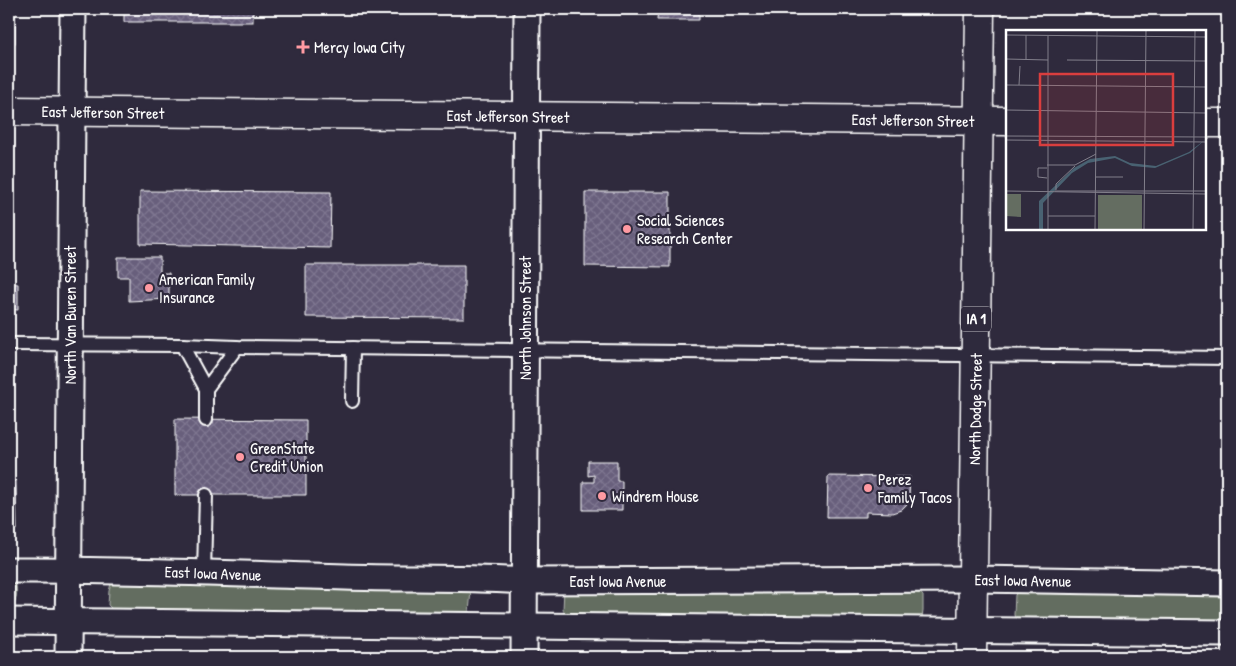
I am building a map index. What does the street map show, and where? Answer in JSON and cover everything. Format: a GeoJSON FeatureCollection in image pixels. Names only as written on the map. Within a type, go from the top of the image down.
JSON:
{"type":"FeatureCollection","features":[{"type":"Feature","properties":{"kind":"main road","name":"North Dodge Street"},"geometry":{"type":"LineString","coordinates":[[972,630],[980,9]]}},
{"type":"Feature","properties":{"kind":"main road","name":"East Jefferson Street"},"geometry":{"type":"LineString","coordinates":[[9,111],[1006,121]]}},
{"type":"Feature","properties":{"kind":"main road"},"geometry":{"type":"LineString","coordinates":[[1206,123],[1227,123]]}},
{"type":"Feature","properties":{"kind":"main road","name":"IA 1"},"geometry":{"type":"LineString","coordinates":[[972,630],[972,657]]}},
{"type":"Feature","properties":{"kind":"street","name":"North Van Buren Street"},"geometry":{"type":"LineString","coordinates":[[68,657],[73,9]]}},
{"type":"Feature","properties":{"kind":"street","name":"North Johnson Street"},"geometry":{"type":"LineString","coordinates":[[524,657],[527,9]]}},
{"type":"Feature","properties":{"kind":"street","name":"East Iowa Avenue"},"geometry":{"type":"LineString","coordinates":[[9,570],[69,569],[349,577],[480,578],[523,581],[973,580],[1227,583]]}},
{"type":"Feature","properties":{"kind":"street"},"geometry":{"type":"LineString","coordinates":[[9,621],[1227,633]]}},
{"type":"Feature","properties":{"kind":"lane"},"geometry":{"type":"LineString","coordinates":[[9,344],[1227,358]]}},
{"type":"Feature","properties":{"kind":"lane"},"geometry":{"type":"LineString","coordinates":[[182,345],[206,394],[206,420]]}},
{"type":"Feature","properties":{"kind":"lane"},"geometry":{"type":"LineString","coordinates":[[206,394],[237,347]]}},
{"type":"Feature","properties":{"kind":"lane"},"geometry":{"type":"LineString","coordinates":[[352,401],[353,348]]}},
{"type":"Feature","properties":{"kind":"lane"},"geometry":{"type":"LineString","coordinates":[[204,572],[206,495]]}},
{"type":"Feature","properties":{"kind":"green space"},"geometry":{"type":"Polygon","coordinates":[[[9,580],[15,582],[16,589],[16,599],[11,609],[9,609],[9,580]]]}},
{"type":"Feature","properties":{"kind":"green space"},"geometry":{"type":"Polygon","coordinates":[[[116,581],[471,591],[469,612],[462,615],[113,610],[108,605],[109,591],[111,584],[116,581]]]}},
{"type":"Feature","properties":{"kind":"green space"},"geometry":{"type":"Polygon","coordinates":[[[564,589],[917,589],[923,596],[923,611],[922,618],[566,614],[563,610],[564,589]]]}},
{"type":"Feature","properties":{"kind":"green space"},"geometry":{"type":"Polygon","coordinates":[[[1019,591],[1227,593],[1227,622],[1016,619],[1014,615],[1015,595],[1019,591]]]}},
{"type":"Feature","properties":{"kind":"building"},"geometry":{"type":"Polygon","coordinates":[[[9,9],[15,9],[15,43],[9,43],[9,9]]]}},
{"type":"Feature","properties":{"kind":"building"},"geometry":{"type":"Polygon","coordinates":[[[124,9],[253,9],[253,22],[124,22],[124,9]]]}},
{"type":"Feature","properties":{"kind":"building"},"geometry":{"type":"Polygon","coordinates":[[[658,9],[699,9],[699,20],[657,20],[658,9]]]}},
{"type":"Feature","properties":{"kind":"building"},"geometry":{"type":"Polygon","coordinates":[[[140,191],[331,192],[330,248],[140,244],[140,191]]]}},
{"type":"Feature","properties":{"kind":"building","name":"Social Sciences Research Center"},"geometry":{"type":"Polygon","coordinates":[[[585,192],[670,192],[670,267],[585,266],[585,192]]]}},
{"type":"Feature","properties":{"kind":"building","name":"American Family Insurance"},"geometry":{"type":"Polygon","coordinates":[[[118,257],[160,257],[160,273],[169,273],[169,299],[129,301],[129,277],[118,277],[118,257]]]}},
{"type":"Feature","properties":{"kind":"building"},"geometry":{"type":"Polygon","coordinates":[[[306,265],[464,265],[464,318],[306,317],[306,265]]]}},
{"type":"Feature","properties":{"kind":"building"},"geometry":{"type":"Polygon","coordinates":[[[9,283],[18,284],[18,310],[9,309],[9,283]]]}},
{"type":"Feature","properties":{"kind":"building","name":"GreenState Credit Union"},"geometry":{"type":"Polygon","coordinates":[[[175,419],[306,420],[306,495],[175,495],[175,419]]]}},
{"type":"Feature","properties":{"kind":"building","name":"Windrem House"},"geometry":{"type":"Polygon","coordinates":[[[588,461],[617,461],[617,481],[622,481],[622,510],[583,510],[583,482],[594,482],[594,475],[588,476],[588,461]]]}},
{"type":"Feature","properties":{"kind":"building","name":"Perez Family Tacos"},"geometry":{"type":"Polygon","coordinates":[[[828,476],[910,477],[908,503],[901,510],[892,513],[866,512],[866,517],[827,517],[828,476]]]}},
{"type":"Feature","properties":{"kind":"building"},"geometry":{"type":"Polygon","coordinates":[[[9,481],[16,481],[17,529],[9,529],[9,481]]]}},
{"type":"Feature","properties":{"kind":"place","name":"Mercy Iowa City"},"geometry":{"type":"Point","coordinates":[303,47]}},
{"type":"Feature","properties":{"kind":"place","name":"Social Sciences Research Center"},"geometry":{"type":"Point","coordinates":[627,229]}},
{"type":"Feature","properties":{"kind":"place","name":"American Family Insurance"},"geometry":{"type":"Point","coordinates":[149,288]}},
{"type":"Feature","properties":{"kind":"place","name":"GreenState Credit Union"},"geometry":{"type":"Point","coordinates":[240,457]}},
{"type":"Feature","properties":{"kind":"place","name":"Perez Family Tacos"},"geometry":{"type":"Point","coordinates":[868,488]}},
{"type":"Feature","properties":{"kind":"place","name":"Windrem House"},"geometry":{"type":"Point","coordinates":[602,496]}}]}
